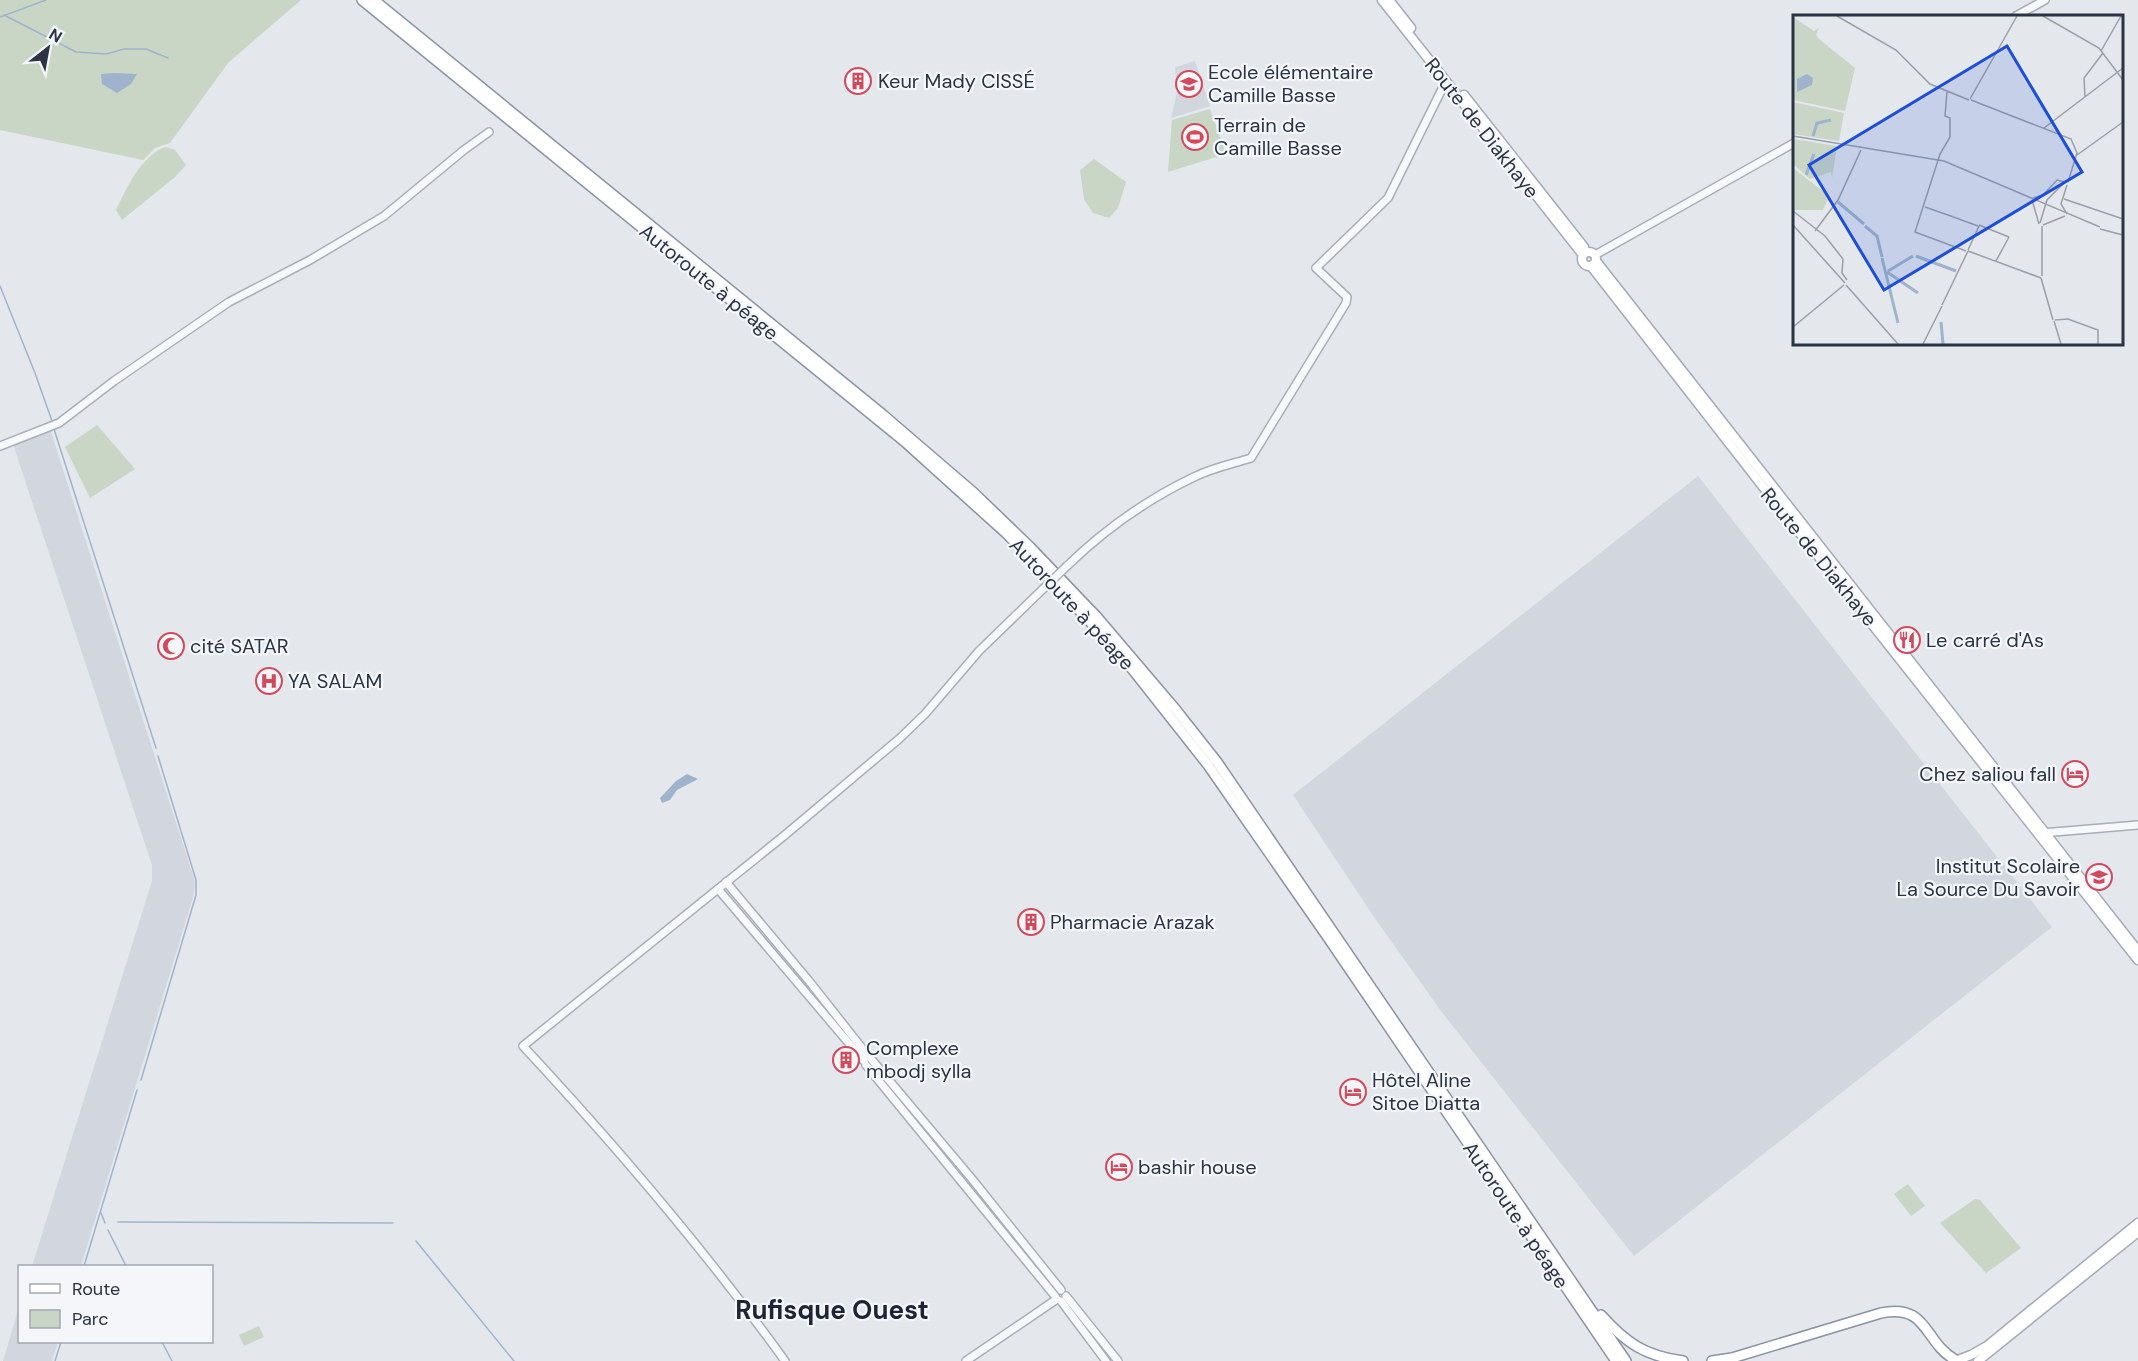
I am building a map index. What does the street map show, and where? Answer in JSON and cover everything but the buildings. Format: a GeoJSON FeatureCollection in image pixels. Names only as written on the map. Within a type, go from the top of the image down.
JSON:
{"type":"FeatureCollection","features":[{"type":"Feature","properties":{"kind":"highway","name":"Autoroute à péage"},"geometry":{"type":"LineString","coordinates":[[363,0],[904,441],[969,498],[1043,571],[1133,670],[1208,765],[1616,1361]]}},
{"type":"Feature","properties":{"kind":"highway"},"geometry":{"type":"LineString","coordinates":[[374,0],[909,436],[1009,526],[1096,616],[1176,710],[1216,762],[1626,1361]]}},
{"type":"Feature","properties":{"kind":"highway"},"geometry":{"type":"LineString","coordinates":[[1576,1287],[1629,1342],[1653,1355],[1683,1361]]}},
{"type":"Feature","properties":{"kind":"highway"},"geometry":{"type":"LineString","coordinates":[[1578,1305],[1607,1361]]}},
{"type":"Feature","properties":{"kind":"highway"},"geometry":{"type":"LineString","coordinates":[[1712,1361],[1732,1358],[1873,1315],[1897,1311],[1911,1314],[1922,1322],[1942,1352],[1954,1360]]}},
{"type":"Feature","properties":{"kind":"main road","name":"Route de Diakhaye"},"geometry":{"type":"LineString","coordinates":[[1382,0],[1591,258]]}},
{"type":"Feature","properties":{"kind":"main road","name":"Route de Diakhaye"},"geometry":{"type":"LineString","coordinates":[[1389,0],[1591,258],[1764,488],[2041,834],[2138,951]]}},
{"type":"Feature","properties":{"kind":"main road","name":"Route de Diakhaye"},"geometry":{"type":"LineString","coordinates":[[2053,848],[2138,960]]}},
{"type":"Feature","properties":{"kind":"main road"},"geometry":{"type":"LineString","coordinates":[[1954,1360],[1971,1355],[1987,1346],[2138,1223]]}},
{"type":"Feature","properties":{"kind":"main road"},"geometry":{"type":"LineString","coordinates":[[1978,1361],[2138,1232]]}},
{"type":"Feature","properties":{"kind":"street"},"geometry":{"type":"LineString","coordinates":[[2018,15],[2045,0]]}},
{"type":"Feature","properties":{"kind":"street"},"geometry":{"type":"LineString","coordinates":[[785,1361],[681,1226],[595,1124],[523,1046],[899,739],[925,714],[979,651],[1089,545],[1117,523],[1183,483],[1213,470],[1251,458],[1346,303],[1347,297],[1316,268],[1388,198],[1446,81]]}},
{"type":"Feature","properties":{"kind":"street"},"geometry":{"type":"LineString","coordinates":[[0,446],[58,423],[114,381],[229,302],[310,260],[384,216],[489,132]]}},
{"type":"Feature","properties":{"kind":"street"},"geometry":{"type":"LineString","coordinates":[[1591,258],[1793,144]]}},
{"type":"Feature","properties":{"kind":"street"},"geometry":{"type":"LineString","coordinates":[[2041,834],[2138,825]]}},
{"type":"Feature","properties":{"kind":"street"},"geometry":{"type":"LineString","coordinates":[[2053,848],[2068,832]]}},
{"type":"Feature","properties":{"kind":"street"},"geometry":{"type":"LineString","coordinates":[[726,882],[830,1007],[925,1137],[1118,1361]]}},
{"type":"Feature","properties":{"kind":"street"},"geometry":{"type":"LineString","coordinates":[[718,889],[821,1012],[932,1131],[1060,1296],[1106,1361]]}},
{"type":"Feature","properties":{"kind":"street"},"geometry":{"type":"LineString","coordinates":[[754,931],[762,925]]}},
{"type":"Feature","properties":{"kind":"street"},"geometry":{"type":"LineString","coordinates":[[769,949],[776,942]]}},
{"type":"Feature","properties":{"kind":"street"},"geometry":{"type":"LineString","coordinates":[[821,1012],[830,1007]]}},
{"type":"Feature","properties":{"kind":"street"},"geometry":{"type":"LineString","coordinates":[[925,1137],[932,1131]]}},
{"type":"Feature","properties":{"kind":"street"},"geometry":{"type":"LineString","coordinates":[[966,1361],[1060,1296]]}},
{"type":"Feature","properties":{"kind":"shaded area","name":"Ecole élémentaire Camille Basse"},"geometry":{"type":"Polygon","coordinates":[[[1195,61],[1210,106],[1171,118],[1177,93],[1175,67],[1195,61]]]}},
{"type":"Feature","properties":{"kind":"shaded area"},"geometry":{"type":"Polygon","coordinates":[[[50,429],[195,882],[194,894],[81,1265],[32,1265],[152,881],[152,865],[13,444],[50,429]]]}},
{"type":"Feature","properties":{"kind":"shaded area"},"geometry":{"type":"Polygon","coordinates":[[[1698,476],[2052,927],[1634,1256],[1441,1011],[1374,917],[1293,795],[1698,476]]]}},
{"type":"Feature","properties":{"kind":"shaded area"},"geometry":{"type":"Polygon","coordinates":[[[18,1310],[18,1343],[58,1343],[52,1361],[3,1361],[18,1310]]]}},
{"type":"Feature","properties":{"kind":"green space"},"geometry":{"type":"Polygon","coordinates":[[[0,0],[301,0],[228,63],[170,143],[155,148],[143,160],[0,130],[0,0]]]}},
{"type":"Feature","properties":{"kind":"green space","name":"Terrain de Camille Basse"},"geometry":{"type":"Polygon","coordinates":[[[1210,109],[1226,154],[1168,172],[1172,120],[1210,109]]]}},
{"type":"Feature","properties":{"kind":"green space"},"geometry":{"type":"Polygon","coordinates":[[[166,147],[175,150],[186,165],[175,177],[122,220],[116,210],[136,173],[149,157],[166,147]]]}},
{"type":"Feature","properties":{"kind":"green space"},"geometry":{"type":"Polygon","coordinates":[[[1094,159],[1126,182],[1118,208],[1109,218],[1093,213],[1084,199],[1080,170],[1094,159]]]}},
{"type":"Feature","properties":{"kind":"green space"},"geometry":{"type":"Polygon","coordinates":[[[97,425],[135,469],[90,498],[65,447],[97,425]]]}},
{"type":"Feature","properties":{"kind":"green space"},"geometry":{"type":"Polygon","coordinates":[[[1908,1184],[1925,1206],[1911,1216],[1894,1194],[1908,1184]]]}},
{"type":"Feature","properties":{"kind":"green space"},"geometry":{"type":"Polygon","coordinates":[[[1975,1199],[1980,1200],[2021,1248],[1986,1273],[1940,1223],[1975,1199]]]}},
{"type":"Feature","properties":{"kind":"green space"},"geometry":{"type":"Polygon","coordinates":[[[259,1326],[264,1337],[244,1346],[239,1335],[259,1326]]]}},
{"type":"Feature","properties":{"kind":"water"},"geometry":{"type":"Polygon","coordinates":[[[101,74],[137,74],[131,84],[117,93],[102,84],[101,74]]]}},
{"type":"Feature","properties":{"kind":"water"},"geometry":{"type":"Polygon","coordinates":[[[687,774],[698,779],[677,790],[670,800],[662,803],[660,798],[676,781],[687,774]]]}},
{"type":"Feature","properties":{"kind":"waterway"},"geometry":{"type":"LineString","coordinates":[[0,17],[46,0]]}},
{"type":"Feature","properties":{"kind":"waterway"},"geometry":{"type":"LineString","coordinates":[[4,15],[76,52],[106,54],[124,49],[146,49],[168,58]]}},
{"type":"Feature","properties":{"kind":"waterway"},"geometry":{"type":"LineString","coordinates":[[0,286],[52,421]]}},
{"type":"Feature","properties":{"kind":"waterway"},"geometry":{"type":"LineString","coordinates":[[54,429],[156,748]]}},
{"type":"Feature","properties":{"kind":"waterway"},"geometry":{"type":"LineString","coordinates":[[141,1080],[196,895],[196,880],[158,756]]}},
{"type":"Feature","properties":{"kind":"waterway"},"geometry":{"type":"LineString","coordinates":[[84,1265],[137,1090]]}},
{"type":"Feature","properties":{"kind":"waterway"},"geometry":{"type":"LineString","coordinates":[[101,1213],[105,1223]]}},
{"type":"Feature","properties":{"kind":"waterway"},"geometry":{"type":"LineString","coordinates":[[118,1222],[393,1223]]}},
{"type":"Feature","properties":{"kind":"waterway"},"geometry":{"type":"LineString","coordinates":[[108,1230],[126,1265]]}},
{"type":"Feature","properties":{"kind":"waterway"},"geometry":{"type":"LineString","coordinates":[[416,1241],[514,1361]]}},
{"type":"Feature","properties":{"kind":"waterway"},"geometry":{"type":"LineString","coordinates":[[55,1361],[61,1343]]}},
{"type":"Feature","properties":{"kind":"waterway"},"geometry":{"type":"LineString","coordinates":[[163,1343],[172,1361]]}},
{"type":"Feature","properties":{"kind":"place","name":"Keur Mady CISSÉ"},"geometry":{"type":"Point","coordinates":[858,81]}},
{"type":"Feature","properties":{"kind":"place","name":"Ecole élémentaire Camille Basse"},"geometry":{"type":"Point","coordinates":[1189,84]}},
{"type":"Feature","properties":{"kind":"place","name":"Terrain de Camille Basse"},"geometry":{"type":"Point","coordinates":[1195,137]}},
{"type":"Feature","properties":{"kind":"place","name":"Le carré d'As"},"geometry":{"type":"Point","coordinates":[1907,640]}},
{"type":"Feature","properties":{"kind":"place","name":"cité SATAR"},"geometry":{"type":"Point","coordinates":[171,646]}},
{"type":"Feature","properties":{"kind":"place","name":"YA SALAM"},"geometry":{"type":"Point","coordinates":[269,681]}},
{"type":"Feature","properties":{"kind":"place","name":"Chez saliou fall"},"geometry":{"type":"Point","coordinates":[2075,774]}},
{"type":"Feature","properties":{"kind":"place","name":"Institut Scolaire La Source Du Savoir"},"geometry":{"type":"Point","coordinates":[2099,877]}},
{"type":"Feature","properties":{"kind":"place","name":"Pharmacie Arazak"},"geometry":{"type":"Point","coordinates":[1031,922]}},
{"type":"Feature","properties":{"kind":"place","name":"Complexe mbodj sylla"},"geometry":{"type":"Point","coordinates":[846,1060]}},
{"type":"Feature","properties":{"kind":"place","name":"Hôtel Aline Sitoe Diatta"},"geometry":{"type":"Point","coordinates":[1353,1092]}},
{"type":"Feature","properties":{"kind":"place","name":"bashir house"},"geometry":{"type":"Point","coordinates":[1119,1167]}},
{"type":"Feature","properties":{"kind":"district","name":"Rufisque Ouest"},"geometry":{"type":"Point","coordinates":[832,1310]}}]}
